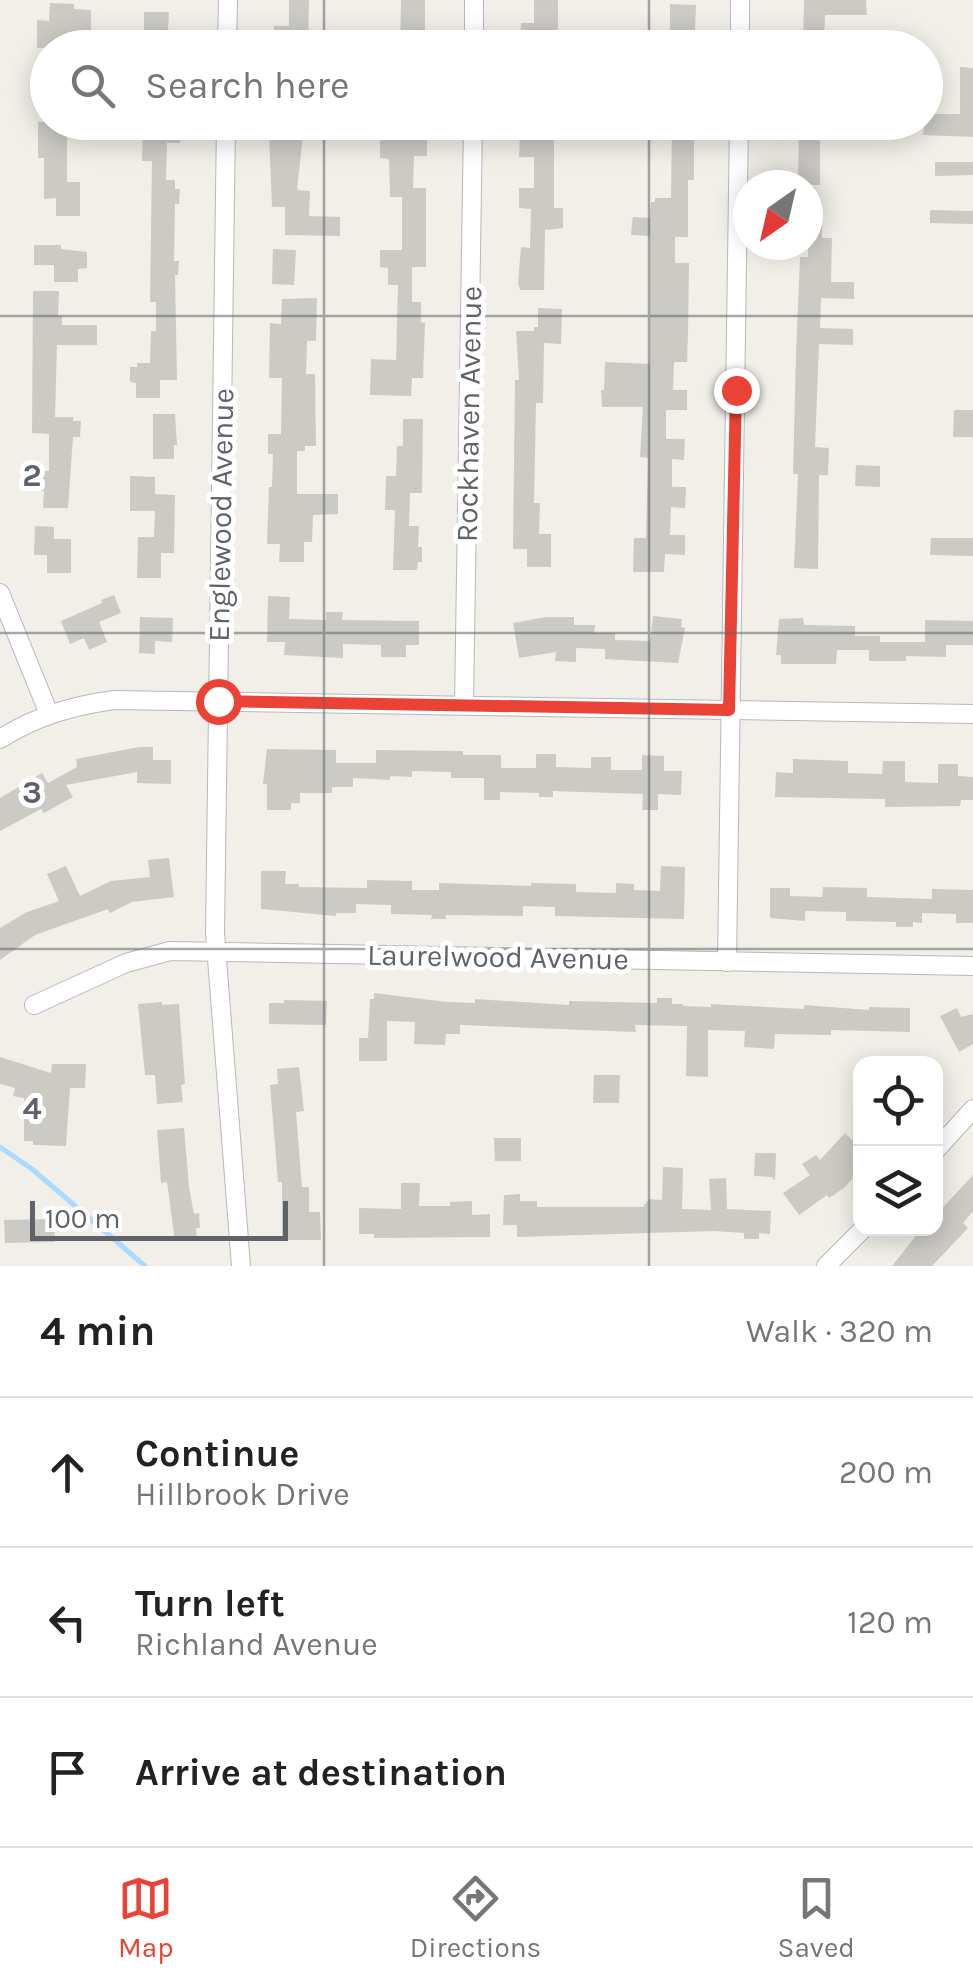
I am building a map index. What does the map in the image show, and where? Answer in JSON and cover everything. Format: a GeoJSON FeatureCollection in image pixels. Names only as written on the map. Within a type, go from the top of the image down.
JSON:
{"type":"FeatureCollection","features":[{"type":"Feature","properties":{"kind":"street"},"geometry":{"type":"LineString","coordinates":[[227,30],[228,0]]}},
{"type":"Feature","properties":{"kind":"street"},"geometry":{"type":"LineString","coordinates":[[474,0],[474,30]]}},
{"type":"Feature","properties":{"kind":"street"},"geometry":{"type":"LineString","coordinates":[[740,0],[740,30]]}},
{"type":"Feature","properties":{"kind":"street","name":"Englewood Avenue"},"geometry":{"type":"LineString","coordinates":[[226,140],[216,952],[241,1266]]}},
{"type":"Feature","properties":{"kind":"street","name":"Rockhaven Avenue"},"geometry":{"type":"LineString","coordinates":[[464,705],[473,140]]}},
{"type":"Feature","properties":{"kind":"street"},"geometry":{"type":"LineString","coordinates":[[727,962],[739,140]]}},
{"type":"Feature","properties":{"kind":"street"},"geometry":{"type":"LineString","coordinates":[[0,594],[49,714]]}},
{"type":"Feature","properties":{"kind":"street"},"geometry":{"type":"LineString","coordinates":[[0,739],[69,706],[114,700],[973,714]]}},
{"type":"Feature","properties":{"kind":"street","name":"Laurelwood Avenue"},"geometry":{"type":"LineString","coordinates":[[34,1004],[148,955],[216,952],[973,966]]}},
{"type":"Feature","properties":{"kind":"street"},"geometry":{"type":"LineString","coordinates":[[940,1146],[973,1108]]}},
{"type":"Feature","properties":{"kind":"street"},"geometry":{"type":"LineString","coordinates":[[826,1266],[856,1236]]}},
{"type":"Feature","properties":{"kind":"building"},"geometry":{"type":"Polygon","coordinates":[[[289,0],[309,0],[308,30],[274,30],[274,26],[289,26],[289,0]]]}},
{"type":"Feature","properties":{"kind":"building"},"geometry":{"type":"Polygon","coordinates":[[[401,0],[425,0],[425,30],[400,30],[401,0]]]}},
{"type":"Feature","properties":{"kind":"building"},"geometry":{"type":"Polygon","coordinates":[[[534,0],[558,0],[558,30],[521,30],[521,23],[534,23],[534,0]]]}},
{"type":"Feature","properties":{"kind":"building"},"geometry":{"type":"Polygon","coordinates":[[[804,0],[866,0],[867,15],[825,15],[825,30],[803,30],[804,0]]]}},
{"type":"Feature","properties":{"kind":"building"},"geometry":{"type":"Polygon","coordinates":[[[50,3],[74,4],[74,9],[91,10],[91,30],[37,30],[37,20],[49,21],[50,3]]]}},
{"type":"Feature","properties":{"kind":"building"},"geometry":{"type":"Polygon","coordinates":[[[670,4],[696,5],[695,30],[670,30],[670,4]]]}},
{"type":"Feature","properties":{"kind":"building"},"geometry":{"type":"Polygon","coordinates":[[[144,12],[169,12],[168,30],[144,30],[144,12]]]}},
{"type":"Feature","properties":{"kind":"building"},"geometry":{"type":"Polygon","coordinates":[[[960,67],[973,68],[973,137],[943,136],[943,114],[960,114],[960,67]]]}},
{"type":"Feature","properties":{"kind":"building"},"geometry":{"type":"Polygon","coordinates":[[[38,140],[67,140],[67,182],[80,182],[80,216],[56,216],[56,198],[44,199],[44,158],[38,158],[38,140]]]}},
{"type":"Feature","properties":{"kind":"building"},"geometry":{"type":"Polygon","coordinates":[[[143,140],[180,140],[167,143],[166,180],[175,180],[175,189],[180,189],[179,204],[175,204],[174,261],[179,261],[175,275],[177,380],[160,380],[160,398],[136,398],[136,383],[130,382],[130,367],[150,363],[151,331],[156,331],[156,302],[150,302],[152,161],[142,161],[143,140]]]}},
{"type":"Feature","properties":{"kind":"building"},"geometry":{"type":"Polygon","coordinates":[[[269,140],[302,140],[297,190],[310,191],[309,216],[340,217],[340,236],[285,235],[285,207],[272,207],[269,140]]]}},
{"type":"Feature","properties":{"kind":"building"},"geometry":{"type":"Polygon","coordinates":[[[380,140],[427,140],[427,156],[414,156],[413,188],[426,188],[426,267],[412,267],[412,302],[421,302],[421,322],[425,323],[423,378],[412,378],[411,396],[370,395],[371,359],[396,360],[398,285],[388,285],[388,268],[380,267],[380,250],[402,250],[402,197],[390,197],[389,159],[380,158],[380,140]]]}},
{"type":"Feature","properties":{"kind":"building"},"geometry":{"type":"Polygon","coordinates":[[[520,140],[554,140],[554,208],[563,208],[563,228],[545,230],[544,290],[520,290],[518,283],[521,247],[530,248],[531,209],[519,208],[519,188],[534,188],[534,157],[519,157],[520,140]]]}},
{"type":"Feature","properties":{"kind":"building"},"geometry":{"type":"Polygon","coordinates":[[[672,140],[694,140],[694,180],[688,180],[688,237],[675,237],[675,263],[689,263],[687,362],[674,362],[673,390],[687,390],[687,410],[666,410],[666,439],[685,439],[684,460],[672,459],[672,487],[686,487],[685,508],[671,507],[670,535],[685,535],[685,555],[665,554],[664,572],[633,572],[634,538],[646,538],[648,458],[640,457],[643,407],[602,407],[601,390],[605,362],[650,364],[650,236],[631,235],[632,222],[633,217],[650,218],[655,198],[671,198],[672,140]]]}},
{"type":"Feature","properties":{"kind":"building"},"geometry":{"type":"Polygon","coordinates":[[[799,140],[820,140],[820,170],[798,170],[799,140]]]}},
{"type":"Feature","properties":{"kind":"building"},"geometry":{"type":"Polygon","coordinates":[[[935,162],[973,162],[973,175],[935,176],[935,162]]]}},
{"type":"Feature","properties":{"kind":"building"},"geometry":{"type":"Polygon","coordinates":[[[930,210],[973,211],[973,224],[930,223],[930,210]]]}},
{"type":"Feature","properties":{"kind":"building"},"geometry":{"type":"Polygon","coordinates":[[[823,238],[832,238],[831,282],[854,282],[854,299],[821,298],[820,328],[853,329],[853,345],[819,344],[815,447],[829,448],[828,475],[819,475],[818,569],[794,568],[798,474],[793,474],[800,260],[823,260],[823,238]]]}},
{"type":"Feature","properties":{"kind":"building"},"geometry":{"type":"Polygon","coordinates":[[[34,245],[61,245],[61,249],[87,252],[87,268],[78,269],[78,282],[54,282],[54,265],[34,265],[34,245]]]}},
{"type":"Feature","properties":{"kind":"building"},"geometry":{"type":"Polygon","coordinates":[[[273,249],[296,250],[294,285],[272,284],[273,249]]]}},
{"type":"Feature","properties":{"kind":"building"},"geometry":{"type":"Polygon","coordinates":[[[33,291],[59,291],[58,316],[62,316],[62,325],[97,325],[97,345],[57,345],[55,417],[81,421],[80,437],[73,437],[68,508],[43,508],[44,491],[30,491],[30,470],[49,471],[49,434],[32,433],[33,291]]]}},
{"type":"Feature","properties":{"kind":"building"},"geometry":{"type":"Polygon","coordinates":[[[317,298],[316,341],[307,341],[306,374],[315,374],[316,446],[297,451],[297,494],[338,494],[338,514],[313,515],[312,542],[304,542],[304,562],[279,562],[280,544],[267,544],[273,454],[268,454],[268,434],[281,434],[282,378],[269,378],[270,323],[281,324],[282,299],[317,298]]]}},
{"type":"Feature","properties":{"kind":"building"},"geometry":{"type":"Polygon","coordinates":[[[538,308],[562,309],[561,344],[544,343],[543,403],[536,403],[534,503],[540,503],[539,534],[551,534],[551,567],[527,567],[527,549],[513,549],[515,380],[519,380],[516,331],[534,331],[538,327],[538,308]]]}},
{"type":"Feature","properties":{"kind":"building"},"geometry":{"type":"Polygon","coordinates":[[[954,410],[973,410],[973,437],[953,437],[954,410]]]}},
{"type":"Feature","properties":{"kind":"building"},"geometry":{"type":"Polygon","coordinates":[[[153,414],[175,414],[174,459],[153,459],[153,414]]]}},
{"type":"Feature","properties":{"kind":"building"},"geometry":{"type":"Polygon","coordinates":[[[403,419],[423,419],[422,493],[410,493],[409,526],[419,526],[418,547],[422,547],[422,562],[418,562],[417,570],[393,570],[395,510],[385,510],[386,476],[396,476],[397,446],[403,446],[403,419]]]}},
{"type":"Feature","properties":{"kind":"building"},"geometry":{"type":"Polygon","coordinates":[[[856,465],[880,466],[880,487],[855,486],[856,465]]]}},
{"type":"Feature","properties":{"kind":"building"},"geometry":{"type":"Polygon","coordinates":[[[130,476],[155,477],[155,494],[175,495],[174,553],[161,553],[161,578],[137,578],[138,537],[154,537],[155,511],[130,511],[130,476]]]}},
{"type":"Feature","properties":{"kind":"building"},"geometry":{"type":"Polygon","coordinates":[[[35,526],[54,527],[54,539],[71,539],[71,573],[47,573],[47,555],[34,555],[35,526]]]}},
{"type":"Feature","properties":{"kind":"building"},"geometry":{"type":"Polygon","coordinates":[[[931,538],[973,538],[973,556],[930,555],[931,538]]]}},
{"type":"Feature","properties":{"kind":"building"},"geometry":{"type":"Polygon","coordinates":[[[114,595],[121,613],[99,622],[107,642],[89,650],[84,638],[70,644],[61,621],[114,595]]]}},
{"type":"Feature","properties":{"kind":"building"},"geometry":{"type":"Polygon","coordinates":[[[268,596],[290,597],[289,619],[326,620],[326,612],[343,612],[342,620],[419,621],[419,645],[406,645],[406,657],[381,657],[381,645],[343,644],[343,658],[284,655],[285,642],[267,642],[268,596]]]}},
{"type":"Feature","properties":{"kind":"building"},"geometry":{"type":"Polygon","coordinates":[[[653,616],[682,619],[681,627],[685,628],[678,663],[605,659],[605,649],[576,648],[576,662],[555,661],[556,652],[519,658],[513,623],[574,617],[574,625],[595,625],[594,633],[615,633],[615,640],[650,641],[653,616]]]}},
{"type":"Feature","properties":{"kind":"building"},"geometry":{"type":"Polygon","coordinates":[[[140,617],[173,618],[172,642],[155,641],[155,654],[139,653],[140,617]]]}},
{"type":"Feature","properties":{"kind":"building"},"geometry":{"type":"Polygon","coordinates":[[[803,618],[804,625],[855,626],[855,636],[880,636],[880,642],[925,642],[925,620],[973,621],[973,645],[946,645],[946,657],[906,656],[906,661],[869,661],[869,650],[837,650],[836,664],[781,664],[781,655],[776,655],[779,619],[803,618]]]}},
{"type":"Feature","properties":{"kind":"building"},"geometry":{"type":"Polygon","coordinates":[[[153,747],[153,760],[171,760],[171,784],[137,783],[137,772],[66,785],[73,797],[0,831],[0,798],[42,773],[48,783],[77,767],[76,759],[153,747]]]}},
{"type":"Feature","properties":{"kind":"building"},"geometry":{"type":"Polygon","coordinates":[[[267,749],[336,750],[336,763],[376,763],[376,750],[463,751],[463,755],[501,755],[501,768],[536,768],[536,754],[556,754],[556,767],[591,768],[591,757],[611,757],[611,770],[642,770],[642,755],[664,756],[664,771],[682,771],[681,795],[658,794],[658,810],[642,810],[643,794],[553,791],[553,797],[539,797],[539,793],[500,792],[500,800],[484,800],[484,778],[451,778],[451,772],[412,771],[412,777],[390,776],[390,780],[353,778],[353,787],[332,787],[332,793],[300,793],[300,803],[291,803],[291,810],[267,810],[267,784],[263,784],[267,749]]]}},
{"type":"Feature","properties":{"kind":"building"},"geometry":{"type":"Polygon","coordinates":[[[793,759],[848,761],[848,773],[882,774],[883,761],[905,761],[905,782],[938,783],[938,764],[958,764],[958,776],[973,777],[973,800],[961,800],[960,806],[885,807],[885,799],[775,797],[776,772],[793,773],[793,759]]]}},
{"type":"Feature","properties":{"kind":"building"},"geometry":{"type":"Polygon","coordinates":[[[169,858],[174,897],[132,902],[110,913],[108,909],[35,935],[0,960],[0,928],[27,912],[59,901],[47,874],[66,866],[80,896],[111,881],[150,877],[148,860],[169,858]]]}},
{"type":"Feature","properties":{"kind":"building"},"geometry":{"type":"Polygon","coordinates":[[[661,866],[685,867],[684,919],[555,916],[555,907],[523,906],[523,916],[446,915],[446,919],[391,914],[391,905],[356,904],[356,913],[336,916],[261,909],[261,871],[286,871],[285,884],[299,887],[367,888],[367,880],[412,881],[412,890],[439,890],[439,883],[531,883],[576,884],[576,892],[616,893],[616,883],[634,884],[634,890],[660,891],[661,866]]]}},
{"type":"Feature","properties":{"kind":"building"},"geometry":{"type":"Polygon","coordinates":[[[823,887],[867,888],[867,897],[932,899],[932,889],[973,890],[973,923],[956,923],[956,914],[922,913],[922,923],[913,922],[913,927],[896,927],[896,922],[846,921],[846,912],[805,911],[805,921],[770,918],[770,888],[790,888],[790,896],[822,897],[823,887]]]}},
{"type":"Feature","properties":{"kind":"building"},"geometry":{"type":"Polygon","coordinates":[[[374,993],[475,1003],[475,999],[569,1005],[569,1001],[657,1003],[657,998],[672,998],[672,1004],[683,1006],[910,1008],[910,1032],[831,1030],[831,1035],[775,1034],[774,1049],[744,1047],[745,1031],[708,1030],[708,1077],[686,1076],[687,1026],[635,1025],[636,1032],[460,1025],[460,1034],[446,1034],[445,1045],[414,1044],[415,1022],[387,1021],[387,1061],[359,1061],[359,1038],[368,1038],[370,999],[374,999],[374,993]]]}},
{"type":"Feature","properties":{"kind":"building"},"geometry":{"type":"Polygon","coordinates":[[[327,1001],[326,1025],[269,1024],[269,1003],[327,1001]]]}},
{"type":"Feature","properties":{"kind":"building"},"geometry":{"type":"Polygon","coordinates":[[[138,1004],[179,1004],[183,1102],[157,1104],[155,1075],[145,1075],[138,1004]]]}},
{"type":"Feature","properties":{"kind":"building"},"geometry":{"type":"Polygon","coordinates":[[[957,1008],[961,1017],[973,1014],[973,1044],[959,1052],[940,1016],[957,1008]]]}},
{"type":"Feature","properties":{"kind":"building"},"geometry":{"type":"Polygon","coordinates":[[[0,1057],[51,1073],[52,1064],[86,1064],[85,1088],[70,1088],[66,1146],[24,1141],[24,1098],[13,1096],[15,1088],[0,1084],[0,1057]]]}},
{"type":"Feature","properties":{"kind":"building"},"geometry":{"type":"Polygon","coordinates":[[[299,1067],[304,1111],[296,1112],[302,1187],[309,1187],[309,1212],[320,1212],[321,1240],[282,1240],[282,1182],[278,1182],[270,1085],[278,1084],[277,1069],[299,1067]]]}},
{"type":"Feature","properties":{"kind":"building"},"geometry":{"type":"Polygon","coordinates":[[[594,1075],[620,1075],[619,1103],[593,1103],[594,1075]]]}},
{"type":"Feature","properties":{"kind":"building"},"geometry":{"type":"Polygon","coordinates":[[[184,1128],[189,1187],[200,1228],[196,1228],[197,1240],[175,1241],[167,1182],[161,1183],[157,1130],[184,1128]]]}},
{"type":"Feature","properties":{"kind":"building"},"geometry":{"type":"Polygon","coordinates":[[[845,1133],[852,1140],[853,1178],[844,1188],[799,1215],[783,1193],[810,1175],[802,1164],[816,1155],[820,1160],[845,1133]]]}},
{"type":"Feature","properties":{"kind":"building"},"geometry":{"type":"Polygon","coordinates":[[[494,1138],[521,1138],[521,1161],[495,1161],[494,1138]]]}},
{"type":"Feature","properties":{"kind":"building"},"geometry":{"type":"Polygon","coordinates":[[[755,1153],[776,1153],[775,1181],[772,1177],[754,1176],[755,1153]]]}},
{"type":"Feature","properties":{"kind":"building"},"geometry":{"type":"Polygon","coordinates":[[[663,1167],[683,1168],[682,1209],[711,1210],[709,1179],[726,1178],[727,1209],[771,1211],[770,1234],[759,1233],[759,1239],[744,1239],[744,1233],[714,1231],[517,1237],[517,1225],[503,1225],[504,1195],[520,1194],[520,1201],[537,1201],[537,1207],[643,1207],[649,1199],[662,1200],[663,1167]]]}},
{"type":"Feature","properties":{"kind":"building"},"geometry":{"type":"Polygon","coordinates":[[[973,1175],[973,1211],[963,1223],[968,1228],[932,1266],[892,1266],[916,1236],[943,1236],[943,1207],[973,1175]]]}},
{"type":"Feature","properties":{"kind":"building"},"geometry":{"type":"Polygon","coordinates":[[[401,1183],[420,1183],[419,1206],[472,1201],[472,1215],[490,1214],[490,1237],[374,1238],[374,1234],[359,1234],[359,1208],[401,1209],[401,1183]]]}},
{"type":"Feature","properties":{"kind":"building"},"geometry":{"type":"Polygon","coordinates":[[[54,1219],[55,1242],[5,1243],[4,1220],[54,1219]]]}},
{"type":"Feature","properties":{"kind":"waterway"},"geometry":{"type":"LineString","coordinates":[[0,1147],[32,1169],[145,1266]]}},
{"type":"Feature","properties":{"kind":"route"},"geometry":{"type":"LineString","coordinates":[[218,701],[729,710],[736,390]]}}]}
